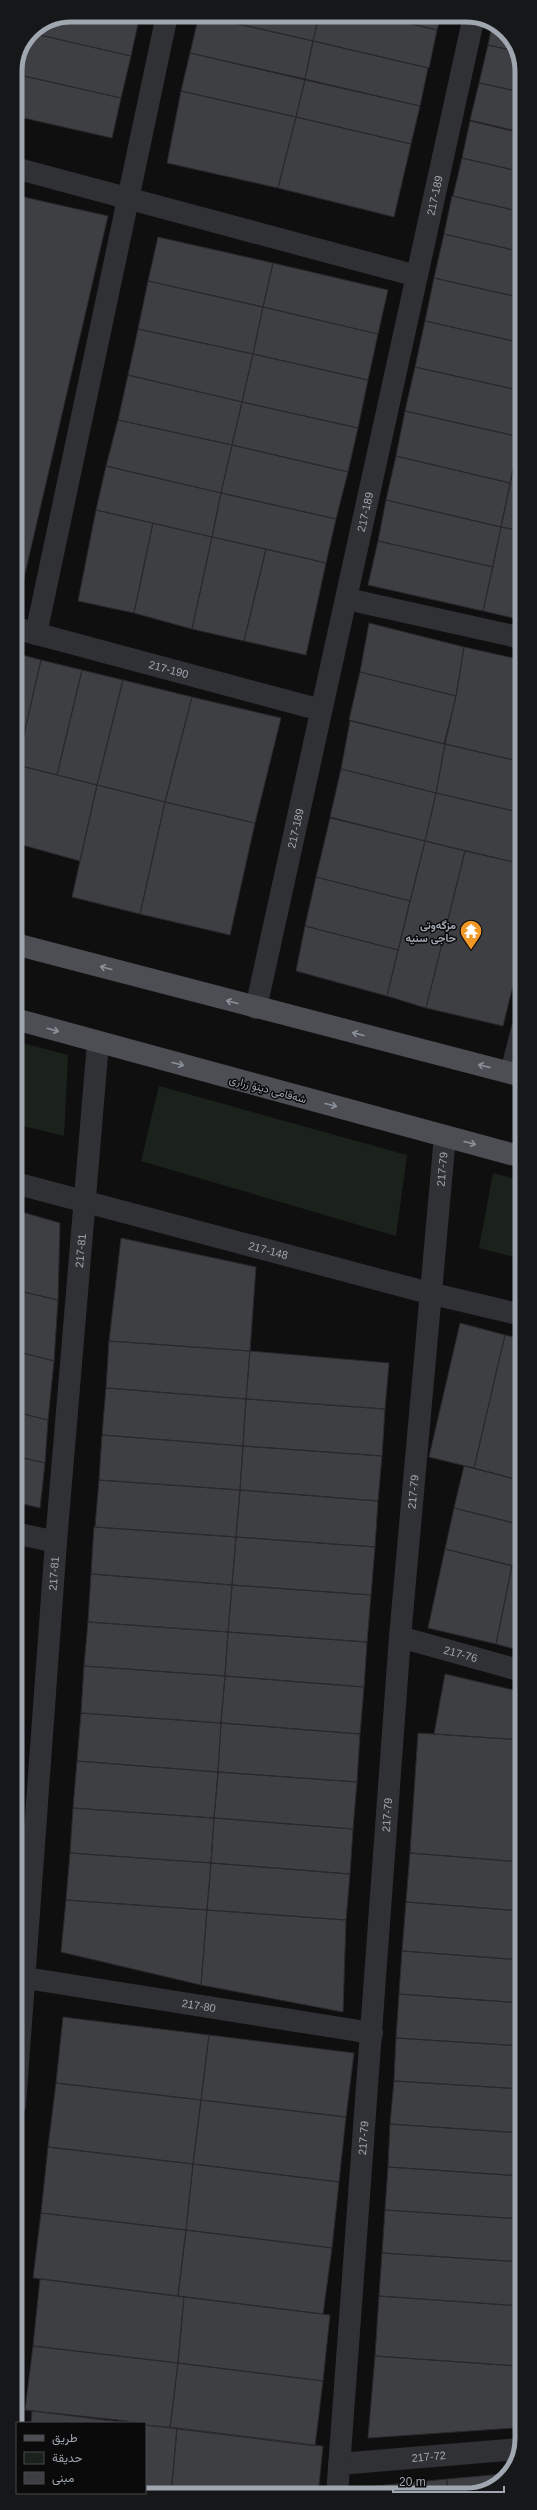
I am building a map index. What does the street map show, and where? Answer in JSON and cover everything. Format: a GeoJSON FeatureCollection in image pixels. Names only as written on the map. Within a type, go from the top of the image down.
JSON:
{"type":"FeatureCollection","features":[{"type":"Feature","properties":{"kind":"main road"},"geometry":{"type":"LineString","coordinates":[[22,946],[515,1075]]}},
{"type":"Feature","properties":{"kind":"main road","name":"شەقامی دینۆ زراری"},"geometry":{"type":"LineString","coordinates":[[22,1021],[515,1155]]}},
{"type":"Feature","properties":{"kind":"street"},"geometry":{"type":"LineString","coordinates":[[36,634],[166,22]]}},
{"type":"Feature","properties":{"kind":"street","name":"217-189"},"geometry":{"type":"LineString","coordinates":[[256,1008],[321,710],[347,600],[473,23]]}},
{"type":"Feature","properties":{"kind":"street"},"geometry":{"type":"LineString","coordinates":[[22,170],[417,276]]}},
{"type":"Feature","properties":{"kind":"street"},"geometry":{"type":"LineString","coordinates":[[347,600],[515,636]]}},
{"type":"Feature","properties":{"kind":"street","name":"217-190"},"geometry":{"type":"LineString","coordinates":[[22,630],[321,710]]}},
{"type":"Feature","properties":{"kind":"street","name":"217-81"},"geometry":{"type":"LineString","coordinates":[[22,2024],[56,1542],[98,1042]]}},
{"type":"Feature","properties":{"kind":"street","name":"217-79"},"geometry":{"type":"LineString","coordinates":[[337,2488],[400,1637],[429,1293],[444,1136]]}},
{"type":"Feature","properties":{"kind":"street","name":"217-148"},"geometry":{"type":"LineString","coordinates":[[22,1185],[429,1293],[515,1313]]}},
{"type":"Feature","properties":{"kind":"street"},"geometry":{"type":"LineString","coordinates":[[22,1535],[56,1542]]}},
{"type":"Feature","properties":{"kind":"street","name":"217-76"},"geometry":{"type":"LineString","coordinates":[[400,1637],[515,1669]]}},
{"type":"Feature","properties":{"kind":"street","name":"217-80"},"geometry":{"type":"LineString","coordinates":[[26,1978],[372,2033]]}},
{"type":"Feature","properties":{"kind":"street","name":"217-72"},"geometry":{"type":"LineString","coordinates":[[339,2464],[514,2449]]}},
{"type":"Feature","properties":{"kind":"green space"},"geometry":{"type":"Polygon","coordinates":[[[22,1043],[68,1055],[64,1136],[22,1126],[22,1043]]]}},
{"type":"Feature","properties":{"kind":"green space"},"geometry":{"type":"Polygon","coordinates":[[[159,1086],[407,1155],[396,1236],[141,1161],[159,1086]]]}},
{"type":"Feature","properties":{"kind":"green space"},"geometry":{"type":"Polygon","coordinates":[[[493,1173],[515,1179],[515,1257],[479,1248],[493,1173]]]}},
{"type":"Feature","properties":{"kind":"building"},"geometry":{"type":"Polygon","coordinates":[[[138,22],[131,56],[38,35],[52,26],[62,23],[138,22]]]}},
{"type":"Feature","properties":{"kind":"building"},"geometry":{"type":"Polygon","coordinates":[[[197,22],[230,22],[313,41],[305,79],[190,53],[197,22]]]}},
{"type":"Feature","properties":{"kind":"building"},"geometry":{"type":"Polygon","coordinates":[[[230,22],[317,22],[313,41],[230,22]]]}},
{"type":"Feature","properties":{"kind":"building"},"geometry":{"type":"Polygon","coordinates":[[[317,22],[402,22],[437,30],[429,68],[313,41],[317,22]]]}},
{"type":"Feature","properties":{"kind":"building"},"geometry":{"type":"Polygon","coordinates":[[[404,22],[439,22],[437,30],[404,22]]]}},
{"type":"Feature","properties":{"kind":"building"},"geometry":{"type":"Polygon","coordinates":[[[491,29],[501,36],[510,50],[488,45],[491,29]]]}},
{"type":"Feature","properties":{"kind":"building"},"geometry":{"type":"Polygon","coordinates":[[[38,35],[131,56],[121,98],[22,76],[23,62],[30,44],[38,35]]]}},
{"type":"Feature","properties":{"kind":"building"},"geometry":{"type":"Polygon","coordinates":[[[313,41],[428,68],[420,106],[305,79],[313,41]]]}},
{"type":"Feature","properties":{"kind":"building"},"geometry":{"type":"Polygon","coordinates":[[[488,45],[510,50],[515,65],[515,91],[479,83],[488,45]]]}},
{"type":"Feature","properties":{"kind":"building"},"geometry":{"type":"Polygon","coordinates":[[[190,53],[305,80],[296,117],[181,91],[190,53]]]}},
{"type":"Feature","properties":{"kind":"building"},"geometry":{"type":"Polygon","coordinates":[[[22,76],[121,98],[112,138],[22,118],[22,76]]]}},
{"type":"Feature","properties":{"kind":"building"},"geometry":{"type":"Polygon","coordinates":[[[305,80],[420,106],[411,144],[296,117],[305,80]]]}},
{"type":"Feature","properties":{"kind":"building"},"geometry":{"type":"Polygon","coordinates":[[[479,83],[515,91],[515,131],[470,120],[479,83]]]}},
{"type":"Feature","properties":{"kind":"building"},"geometry":{"type":"Polygon","coordinates":[[[181,91],[296,117],[278,188],[167,163],[181,91]]]}},
{"type":"Feature","properties":{"kind":"building"},"geometry":{"type":"Polygon","coordinates":[[[296,117],[411,144],[394,217],[278,188],[296,117]]]}},
{"type":"Feature","properties":{"kind":"building"},"geometry":{"type":"Polygon","coordinates":[[[470,121],[515,132],[515,170],[462,158],[470,121]]]}},
{"type":"Feature","properties":{"kind":"building"},"geometry":{"type":"Polygon","coordinates":[[[462,158],[515,170],[515,210],[453,196],[462,158]]]}},
{"type":"Feature","properties":{"kind":"building"},"geometry":{"type":"Polygon","coordinates":[[[452,196],[515,210],[515,250],[444,234],[452,196]]]}},
{"type":"Feature","properties":{"kind":"building"},"geometry":{"type":"Polygon","coordinates":[[[22,197],[108,216],[22,587],[22,197]]]}},
{"type":"Feature","properties":{"kind":"building"},"geometry":{"type":"Polygon","coordinates":[[[444,234],[515,250],[515,296],[434,278],[444,234]]]}},
{"type":"Feature","properties":{"kind":"building"},"geometry":{"type":"Polygon","coordinates":[[[158,237],[273,263],[263,307],[148,281],[158,237]]]}},
{"type":"Feature","properties":{"kind":"building"},"geometry":{"type":"Polygon","coordinates":[[[273,263],[388,290],[378,334],[263,307],[273,263]]]}},
{"type":"Feature","properties":{"kind":"building"},"geometry":{"type":"Polygon","coordinates":[[[434,278],[515,296],[515,341],[425,321],[434,278]]]}},
{"type":"Feature","properties":{"kind":"building"},"geometry":{"type":"Polygon","coordinates":[[[148,281],[263,307],[253,354],[138,329],[148,281]]]}},
{"type":"Feature","properties":{"kind":"building"},"geometry":{"type":"Polygon","coordinates":[[[263,307],[378,334],[368,380],[253,354],[263,307]]]}},
{"type":"Feature","properties":{"kind":"building"},"geometry":{"type":"Polygon","coordinates":[[[425,321],[515,341],[515,389],[415,367],[425,321]]]}},
{"type":"Feature","properties":{"kind":"building"},"geometry":{"type":"Polygon","coordinates":[[[138,329],[253,354],[242,402],[128,375],[138,329]]]}},
{"type":"Feature","properties":{"kind":"building"},"geometry":{"type":"Polygon","coordinates":[[[253,354],[368,380],[358,428],[242,402],[253,354]]]}},
{"type":"Feature","properties":{"kind":"building"},"geometry":{"type":"Polygon","coordinates":[[[415,367],[515,389],[515,436],[405,411],[415,367]]]}},
{"type":"Feature","properties":{"kind":"building"},"geometry":{"type":"Polygon","coordinates":[[[128,375],[242,402],[232,445],[118,420],[128,375]]]}},
{"type":"Feature","properties":{"kind":"building"},"geometry":{"type":"Polygon","coordinates":[[[242,402],[358,428],[348,472],[232,445],[242,402]]]}},
{"type":"Feature","properties":{"kind":"building"},"geometry":{"type":"Polygon","coordinates":[[[405,411],[515,436],[515,460],[510,483],[396,456],[405,411]]]}},
{"type":"Feature","properties":{"kind":"building"},"geometry":{"type":"Polygon","coordinates":[[[118,420],[232,445],[221,493],[106,466],[118,420]]]}},
{"type":"Feature","properties":{"kind":"building"},"geometry":{"type":"Polygon","coordinates":[[[232,445],[348,472],[336,519],[221,493],[232,445]]]}},
{"type":"Feature","properties":{"kind":"building"},"geometry":{"type":"Polygon","coordinates":[[[396,456],[510,483],[501,527],[386,500],[396,456]]]}},
{"type":"Feature","properties":{"kind":"building"},"geometry":{"type":"Polygon","coordinates":[[[515,461],[515,530],[501,527],[515,461]]]}},
{"type":"Feature","properties":{"kind":"building"},"geometry":{"type":"Polygon","coordinates":[[[106,466],[221,493],[212,537],[96,510],[106,466]]]}},
{"type":"Feature","properties":{"kind":"building"},"geometry":{"type":"Polygon","coordinates":[[[221,493],[336,519],[326,563],[212,537],[221,493]]]}},
{"type":"Feature","properties":{"kind":"building"},"geometry":{"type":"Polygon","coordinates":[[[386,500],[501,527],[493,567],[378,541],[386,500]]]}},
{"type":"Feature","properties":{"kind":"building"},"geometry":{"type":"Polygon","coordinates":[[[96,510],[153,523],[134,613],[78,601],[96,510]]]}},
{"type":"Feature","properties":{"kind":"building"},"geometry":{"type":"Polygon","coordinates":[[[153,523],[212,537],[192,629],[134,613],[153,523]]]}},
{"type":"Feature","properties":{"kind":"building"},"geometry":{"type":"Polygon","coordinates":[[[501,527],[515,530],[515,618],[483,611],[501,527]]]}},
{"type":"Feature","properties":{"kind":"building"},"geometry":{"type":"Polygon","coordinates":[[[212,537],[266,549],[244,641],[192,629],[212,537]]]}},
{"type":"Feature","properties":{"kind":"building"},"geometry":{"type":"Polygon","coordinates":[[[378,541],[493,567],[483,611],[368,585],[378,541]]]}},
{"type":"Feature","properties":{"kind":"building"},"geometry":{"type":"Polygon","coordinates":[[[266,549],[326,563],[306,655],[244,641],[266,549]]]}},
{"type":"Feature","properties":{"kind":"building"},"geometry":{"type":"Polygon","coordinates":[[[369,623],[464,647],[456,696],[360,672],[369,623]]]}},
{"type":"Feature","properties":{"kind":"building"},"geometry":{"type":"Polygon","coordinates":[[[464,647],[515,658],[515,760],[445,744],[456,696],[464,647]]]}},
{"type":"Feature","properties":{"kind":"building"},"geometry":{"type":"Polygon","coordinates":[[[22,655],[41,660],[22,743],[22,655]]]}},
{"type":"Feature","properties":{"kind":"building"},"geometry":{"type":"Polygon","coordinates":[[[41,660],[82,670],[57,775],[22,766],[22,743],[41,660]]]}},
{"type":"Feature","properties":{"kind":"building"},"geometry":{"type":"Polygon","coordinates":[[[82,670],[123,680],[97,785],[57,775],[82,670]]]}},
{"type":"Feature","properties":{"kind":"building"},"geometry":{"type":"Polygon","coordinates":[[[360,672],[456,696],[444,744],[349,720],[360,672]]]}},
{"type":"Feature","properties":{"kind":"building"},"geometry":{"type":"Polygon","coordinates":[[[123,680],[192,697],[165,802],[97,785],[123,680]]]}},
{"type":"Feature","properties":{"kind":"building"},"geometry":{"type":"Polygon","coordinates":[[[192,697],[281,718],[255,823],[165,802],[192,697]]]}},
{"type":"Feature","properties":{"kind":"building"},"geometry":{"type":"Polygon","coordinates":[[[350,721],[445,744],[436,793],[341,769],[350,721]]]}},
{"type":"Feature","properties":{"kind":"building"},"geometry":{"type":"Polygon","coordinates":[[[445,744],[515,760],[515,811],[436,793],[445,744]]]}},
{"type":"Feature","properties":{"kind":"building"},"geometry":{"type":"Polygon","coordinates":[[[22,766],[97,785],[80,861],[22,845],[22,766]]]}},
{"type":"Feature","properties":{"kind":"building"},"geometry":{"type":"Polygon","coordinates":[[[341,769],[436,793],[425,841],[330,817],[341,769]]]}},
{"type":"Feature","properties":{"kind":"building"},"geometry":{"type":"Polygon","coordinates":[[[97,785],[165,802],[140,914],[72,897],[97,785]]]}},
{"type":"Feature","properties":{"kind":"building"},"geometry":{"type":"Polygon","coordinates":[[[436,793],[515,811],[515,862],[425,841],[436,793]]]}},
{"type":"Feature","properties":{"kind":"building"},"geometry":{"type":"Polygon","coordinates":[[[165,802],[255,823],[230,935],[140,914],[165,802]]]}},
{"type":"Feature","properties":{"kind":"building"},"geometry":{"type":"Polygon","coordinates":[[[330,818],[425,841],[410,901],[316,877],[330,818]]]}},
{"type":"Feature","properties":{"kind":"building"},"geometry":{"type":"Polygon","coordinates":[[[425,841],[465,851],[426,1008],[387,996],[425,841]]]}},
{"type":"Feature","properties":{"kind":"building"},"geometry":{"type":"Polygon","coordinates":[[[465,851],[515,862],[515,977],[503,1026],[426,1008],[465,851]]]}},
{"type":"Feature","properties":{"kind":"building"},"geometry":{"type":"Polygon","coordinates":[[[316,877],[410,901],[398,950],[305,926],[316,877]]]}},
{"type":"Feature","properties":{"kind":"building"},"geometry":{"type":"Polygon","coordinates":[[[305,926],[398,950],[387,996],[296,971],[305,926]]]}},
{"type":"Feature","properties":{"kind":"building"},"geometry":{"type":"Polygon","coordinates":[[[22,1212],[60,1223],[58,1300],[22,1292],[22,1212]]]}},
{"type":"Feature","properties":{"kind":"building"},"geometry":{"type":"Polygon","coordinates":[[[121,1238],[256,1267],[250,1351],[109,1341],[121,1238]]]}},
{"type":"Feature","properties":{"kind":"building"},"geometry":{"type":"Polygon","coordinates":[[[22,1292],[58,1300],[54,1361],[22,1353],[22,1292]]]}},
{"type":"Feature","properties":{"kind":"building"},"geometry":{"type":"Polygon","coordinates":[[[460,1323],[505,1335],[474,1468],[429,1457],[460,1323]]]}},
{"type":"Feature","properties":{"kind":"building"},"geometry":{"type":"Polygon","coordinates":[[[505,1335],[515,1337],[515,1479],[474,1468],[505,1335]]]}},
{"type":"Feature","properties":{"kind":"building"},"geometry":{"type":"Polygon","coordinates":[[[109,1341],[250,1351],[246,1399],[106,1388],[109,1341]]]}},
{"type":"Feature","properties":{"kind":"building"},"geometry":{"type":"Polygon","coordinates":[[[250,1351],[389,1363],[385,1409],[246,1399],[250,1351]]]}},
{"type":"Feature","properties":{"kind":"building"},"geometry":{"type":"Polygon","coordinates":[[[22,1353],[54,1361],[48,1420],[22,1414],[22,1353]]]}},
{"type":"Feature","properties":{"kind":"building"},"geometry":{"type":"Polygon","coordinates":[[[106,1388],[246,1399],[243,1446],[102,1435],[106,1388]]]}},
{"type":"Feature","properties":{"kind":"building"},"geometry":{"type":"Polygon","coordinates":[[[246,1399],[385,1409],[382,1456],[243,1446],[246,1399]]]}},
{"type":"Feature","properties":{"kind":"building"},"geometry":{"type":"Polygon","coordinates":[[[22,1414],[48,1420],[45,1463],[22,1458],[22,1414]]]}},
{"type":"Feature","properties":{"kind":"building"},"geometry":{"type":"Polygon","coordinates":[[[102,1435],[243,1446],[240,1490],[99,1480],[102,1435]]]}},
{"type":"Feature","properties":{"kind":"building"},"geometry":{"type":"Polygon","coordinates":[[[243,1446],[382,1456],[378,1501],[240,1490],[243,1446]]]}},
{"type":"Feature","properties":{"kind":"building"},"geometry":{"type":"Polygon","coordinates":[[[22,1458],[45,1463],[40,1508],[22,1504],[22,1458]]]}},
{"type":"Feature","properties":{"kind":"building"},"geometry":{"type":"Polygon","coordinates":[[[464,1466],[515,1479],[515,1523],[454,1508],[464,1466]]]}},
{"type":"Feature","properties":{"kind":"building"},"geometry":{"type":"Polygon","coordinates":[[[99,1480],[240,1490],[236,1537],[95,1527],[99,1480]]]}},
{"type":"Feature","properties":{"kind":"building"},"geometry":{"type":"Polygon","coordinates":[[[240,1490],[378,1501],[375,1547],[236,1537],[240,1490]]]}},
{"type":"Feature","properties":{"kind":"building"},"geometry":{"type":"Polygon","coordinates":[[[454,1508],[515,1523],[515,1566],[445,1549],[454,1508]]]}},
{"type":"Feature","properties":{"kind":"building"},"geometry":{"type":"Polygon","coordinates":[[[94,1527],[236,1537],[232,1585],[91,1574],[94,1527]]]}},
{"type":"Feature","properties":{"kind":"building"},"geometry":{"type":"Polygon","coordinates":[[[236,1537],[375,1547],[371,1595],[232,1585],[236,1537]]]}},
{"type":"Feature","properties":{"kind":"building"},"geometry":{"type":"Polygon","coordinates":[[[445,1549],[512,1566],[496,1644],[428,1628],[445,1549]]]}},
{"type":"Feature","properties":{"kind":"building"},"geometry":{"type":"Polygon","coordinates":[[[512,1566],[515,1567],[515,1649],[496,1644],[512,1566]]]}},
{"type":"Feature","properties":{"kind":"building"},"geometry":{"type":"Polygon","coordinates":[[[91,1574],[232,1585],[228,1632],[88,1622],[91,1574]]]}},
{"type":"Feature","properties":{"kind":"building"},"geometry":{"type":"Polygon","coordinates":[[[232,1585],[371,1595],[367,1642],[228,1632],[232,1585]]]}},
{"type":"Feature","properties":{"kind":"building"},"geometry":{"type":"Polygon","coordinates":[[[88,1622],[228,1632],[225,1676],[84,1666],[88,1622]]]}},
{"type":"Feature","properties":{"kind":"building"},"geometry":{"type":"Polygon","coordinates":[[[228,1632],[367,1642],[364,1687],[225,1676],[228,1632]]]}},
{"type":"Feature","properties":{"kind":"building"},"geometry":{"type":"Polygon","coordinates":[[[84,1666],[225,1676],[221,1723],[81,1713],[84,1666]]]}},
{"type":"Feature","properties":{"kind":"building"},"geometry":{"type":"Polygon","coordinates":[[[445,1674],[515,1690],[515,1740],[434,1734],[445,1674]]]}},
{"type":"Feature","properties":{"kind":"building"},"geometry":{"type":"Polygon","coordinates":[[[225,1676],[364,1687],[360,1734],[221,1723],[225,1676]]]}},
{"type":"Feature","properties":{"kind":"building"},"geometry":{"type":"Polygon","coordinates":[[[81,1713],[221,1723],[218,1772],[77,1761],[81,1713]]]}},
{"type":"Feature","properties":{"kind":"building"},"geometry":{"type":"Polygon","coordinates":[[[221,1723],[360,1734],[357,1782],[218,1772],[221,1723]]]}},
{"type":"Feature","properties":{"kind":"building"},"geometry":{"type":"Polygon","coordinates":[[[418,1733],[515,1740],[515,1861],[410,1853],[418,1733]]]}},
{"type":"Feature","properties":{"kind":"building"},"geometry":{"type":"Polygon","coordinates":[[[77,1761],[218,1772],[214,1818],[73,1808],[77,1761]]]}},
{"type":"Feature","properties":{"kind":"building"},"geometry":{"type":"Polygon","coordinates":[[[218,1772],[357,1782],[353,1829],[214,1818],[218,1772]]]}},
{"type":"Feature","properties":{"kind":"building"},"geometry":{"type":"Polygon","coordinates":[[[73,1808],[214,1818],[211,1863],[70,1853],[73,1808]]]}},
{"type":"Feature","properties":{"kind":"building"},"geometry":{"type":"Polygon","coordinates":[[[214,1818],[353,1829],[350,1874],[211,1863],[214,1818]]]}},
{"type":"Feature","properties":{"kind":"building"},"geometry":{"type":"Polygon","coordinates":[[[70,1853],[211,1863],[207,1910],[66,1900],[70,1853]]]}},
{"type":"Feature","properties":{"kind":"building"},"geometry":{"type":"Polygon","coordinates":[[[410,1853],[515,1861],[515,1910],[406,1902],[410,1853]]]}},
{"type":"Feature","properties":{"kind":"building"},"geometry":{"type":"Polygon","coordinates":[[[211,1863],[350,1874],[346,1920],[207,1910],[211,1863]]]}},
{"type":"Feature","properties":{"kind":"building"},"geometry":{"type":"Polygon","coordinates":[[[66,1900],[207,1910],[201,1985],[61,1952],[66,1900]]]}},
{"type":"Feature","properties":{"kind":"building"},"geometry":{"type":"Polygon","coordinates":[[[406,1902],[515,1910],[515,1959],[402,1951],[406,1902]]]}},
{"type":"Feature","properties":{"kind":"building"},"geometry":{"type":"Polygon","coordinates":[[[207,1910],[346,1920],[343,2012],[201,1985],[207,1910]]]}},
{"type":"Feature","properties":{"kind":"building"},"geometry":{"type":"Polygon","coordinates":[[[402,1951],[515,1959],[515,2002],[399,1994],[402,1951]]]}},
{"type":"Feature","properties":{"kind":"building"},"geometry":{"type":"Polygon","coordinates":[[[399,1994],[515,2002],[515,2046],[396,2038],[399,1994]]]}},
{"type":"Feature","properties":{"kind":"building"},"geometry":{"type":"Polygon","coordinates":[[[63,2017],[209,2035],[201,2100],[56,2083],[63,2017]]]}},
{"type":"Feature","properties":{"kind":"building"},"geometry":{"type":"Polygon","coordinates":[[[209,2035],[354,2053],[346,2117],[201,2100],[209,2035]]]}},
{"type":"Feature","properties":{"kind":"building"},"geometry":{"type":"Polygon","coordinates":[[[396,2038],[515,2046],[515,2089],[394,2081],[396,2038]]]}},
{"type":"Feature","properties":{"kind":"building"},"geometry":{"type":"Polygon","coordinates":[[[394,2081],[515,2089],[515,2133],[390,2124],[394,2081]]]}},
{"type":"Feature","properties":{"kind":"building"},"geometry":{"type":"Polygon","coordinates":[[[56,2083],[201,2100],[193,2164],[48,2147],[56,2083]]]}},
{"type":"Feature","properties":{"kind":"building"},"geometry":{"type":"Polygon","coordinates":[[[201,2100],[346,2117],[339,2182],[193,2164],[201,2100]]]}},
{"type":"Feature","properties":{"kind":"building"},"geometry":{"type":"Polygon","coordinates":[[[390,2124],[515,2133],[515,2176],[388,2167],[390,2124]]]}},
{"type":"Feature","properties":{"kind":"building"},"geometry":{"type":"Polygon","coordinates":[[[48,2147],[193,2164],[186,2230],[41,2213],[48,2147]]]}},
{"type":"Feature","properties":{"kind":"building"},"geometry":{"type":"Polygon","coordinates":[[[193,2164],[339,2182],[332,2248],[186,2230],[193,2164]]]}},
{"type":"Feature","properties":{"kind":"building"},"geometry":{"type":"Polygon","coordinates":[[[388,2167],[515,2176],[515,2219],[385,2210],[388,2167]]]}},
{"type":"Feature","properties":{"kind":"building"},"geometry":{"type":"Polygon","coordinates":[[[385,2210],[515,2219],[515,2262],[382,2253],[385,2210]]]}},
{"type":"Feature","properties":{"kind":"building"},"geometry":{"type":"Polygon","coordinates":[[[41,2213],[186,2230],[178,2296],[33,2278],[41,2213]]]}},
{"type":"Feature","properties":{"kind":"building"},"geometry":{"type":"Polygon","coordinates":[[[186,2230],[332,2248],[323,2314],[178,2296],[186,2230]]]}},
{"type":"Feature","properties":{"kind":"building"},"geometry":{"type":"Polygon","coordinates":[[[382,2253],[515,2262],[515,2306],[379,2296],[382,2253]]]}},
{"type":"Feature","properties":{"kind":"building"},"geometry":{"type":"Polygon","coordinates":[[[40,2279],[184,2297],[178,2363],[33,2346],[40,2279]]]}},
{"type":"Feature","properties":{"kind":"building"},"geometry":{"type":"Polygon","coordinates":[[[379,2296],[515,2306],[515,2366],[375,2356],[379,2296]]]}},
{"type":"Feature","properties":{"kind":"building"},"geometry":{"type":"Polygon","coordinates":[[[184,2297],[330,2315],[323,2381],[178,2363],[184,2297]]]}},
{"type":"Feature","properties":{"kind":"building"},"geometry":{"type":"Polygon","coordinates":[[[33,2346],[178,2363],[170,2428],[146,2425],[146,2422],[25,2410],[33,2346]]]}},
{"type":"Feature","properties":{"kind":"building"},"geometry":{"type":"Polygon","coordinates":[[[375,2356],[515,2366],[514,2428],[368,2438],[375,2356]]]}},
{"type":"Feature","properties":{"kind":"building"},"geometry":{"type":"Polygon","coordinates":[[[178,2363],[323,2381],[315,2446],[170,2428],[178,2363]]]}},
{"type":"Feature","properties":{"kind":"building"},"geometry":{"type":"Polygon","coordinates":[[[515,2407],[515,2428],[514,2428],[515,2407]]]}},
{"type":"Feature","properties":{"kind":"building"},"geometry":{"type":"Polygon","coordinates":[[[32,2411],[121,2422],[31,2422],[32,2411]]]}},
{"type":"Feature","properties":{"kind":"building"},"geometry":{"type":"Polygon","coordinates":[[[146,2425],[177,2428],[172,2488],[146,2488],[146,2425]]]}},
{"type":"Feature","properties":{"kind":"building"},"geometry":{"type":"Polygon","coordinates":[[[177,2428],[323,2446],[319,2488],[172,2488],[177,2428]]]}},
{"type":"Feature","properties":{"kind":"building"},"geometry":{"type":"Polygon","coordinates":[[[500,2474],[493,2480],[492,2475],[500,2474]]]}},
{"type":"Feature","properties":{"kind":"building"},"geometry":{"type":"Polygon","coordinates":[[[492,2475],[493,2480],[472,2488],[448,2488],[447,2479],[492,2475]]]}},
{"type":"Feature","properties":{"kind":"building"},"geometry":{"type":"Polygon","coordinates":[[[447,2479],[448,2488],[355,2488],[447,2479]]]}},
{"type":"Feature","properties":{"kind":"place","name":"مزگەوتی حاجی سنیە"},"geometry":{"type":"Point","coordinates":[471,950]}}]}
